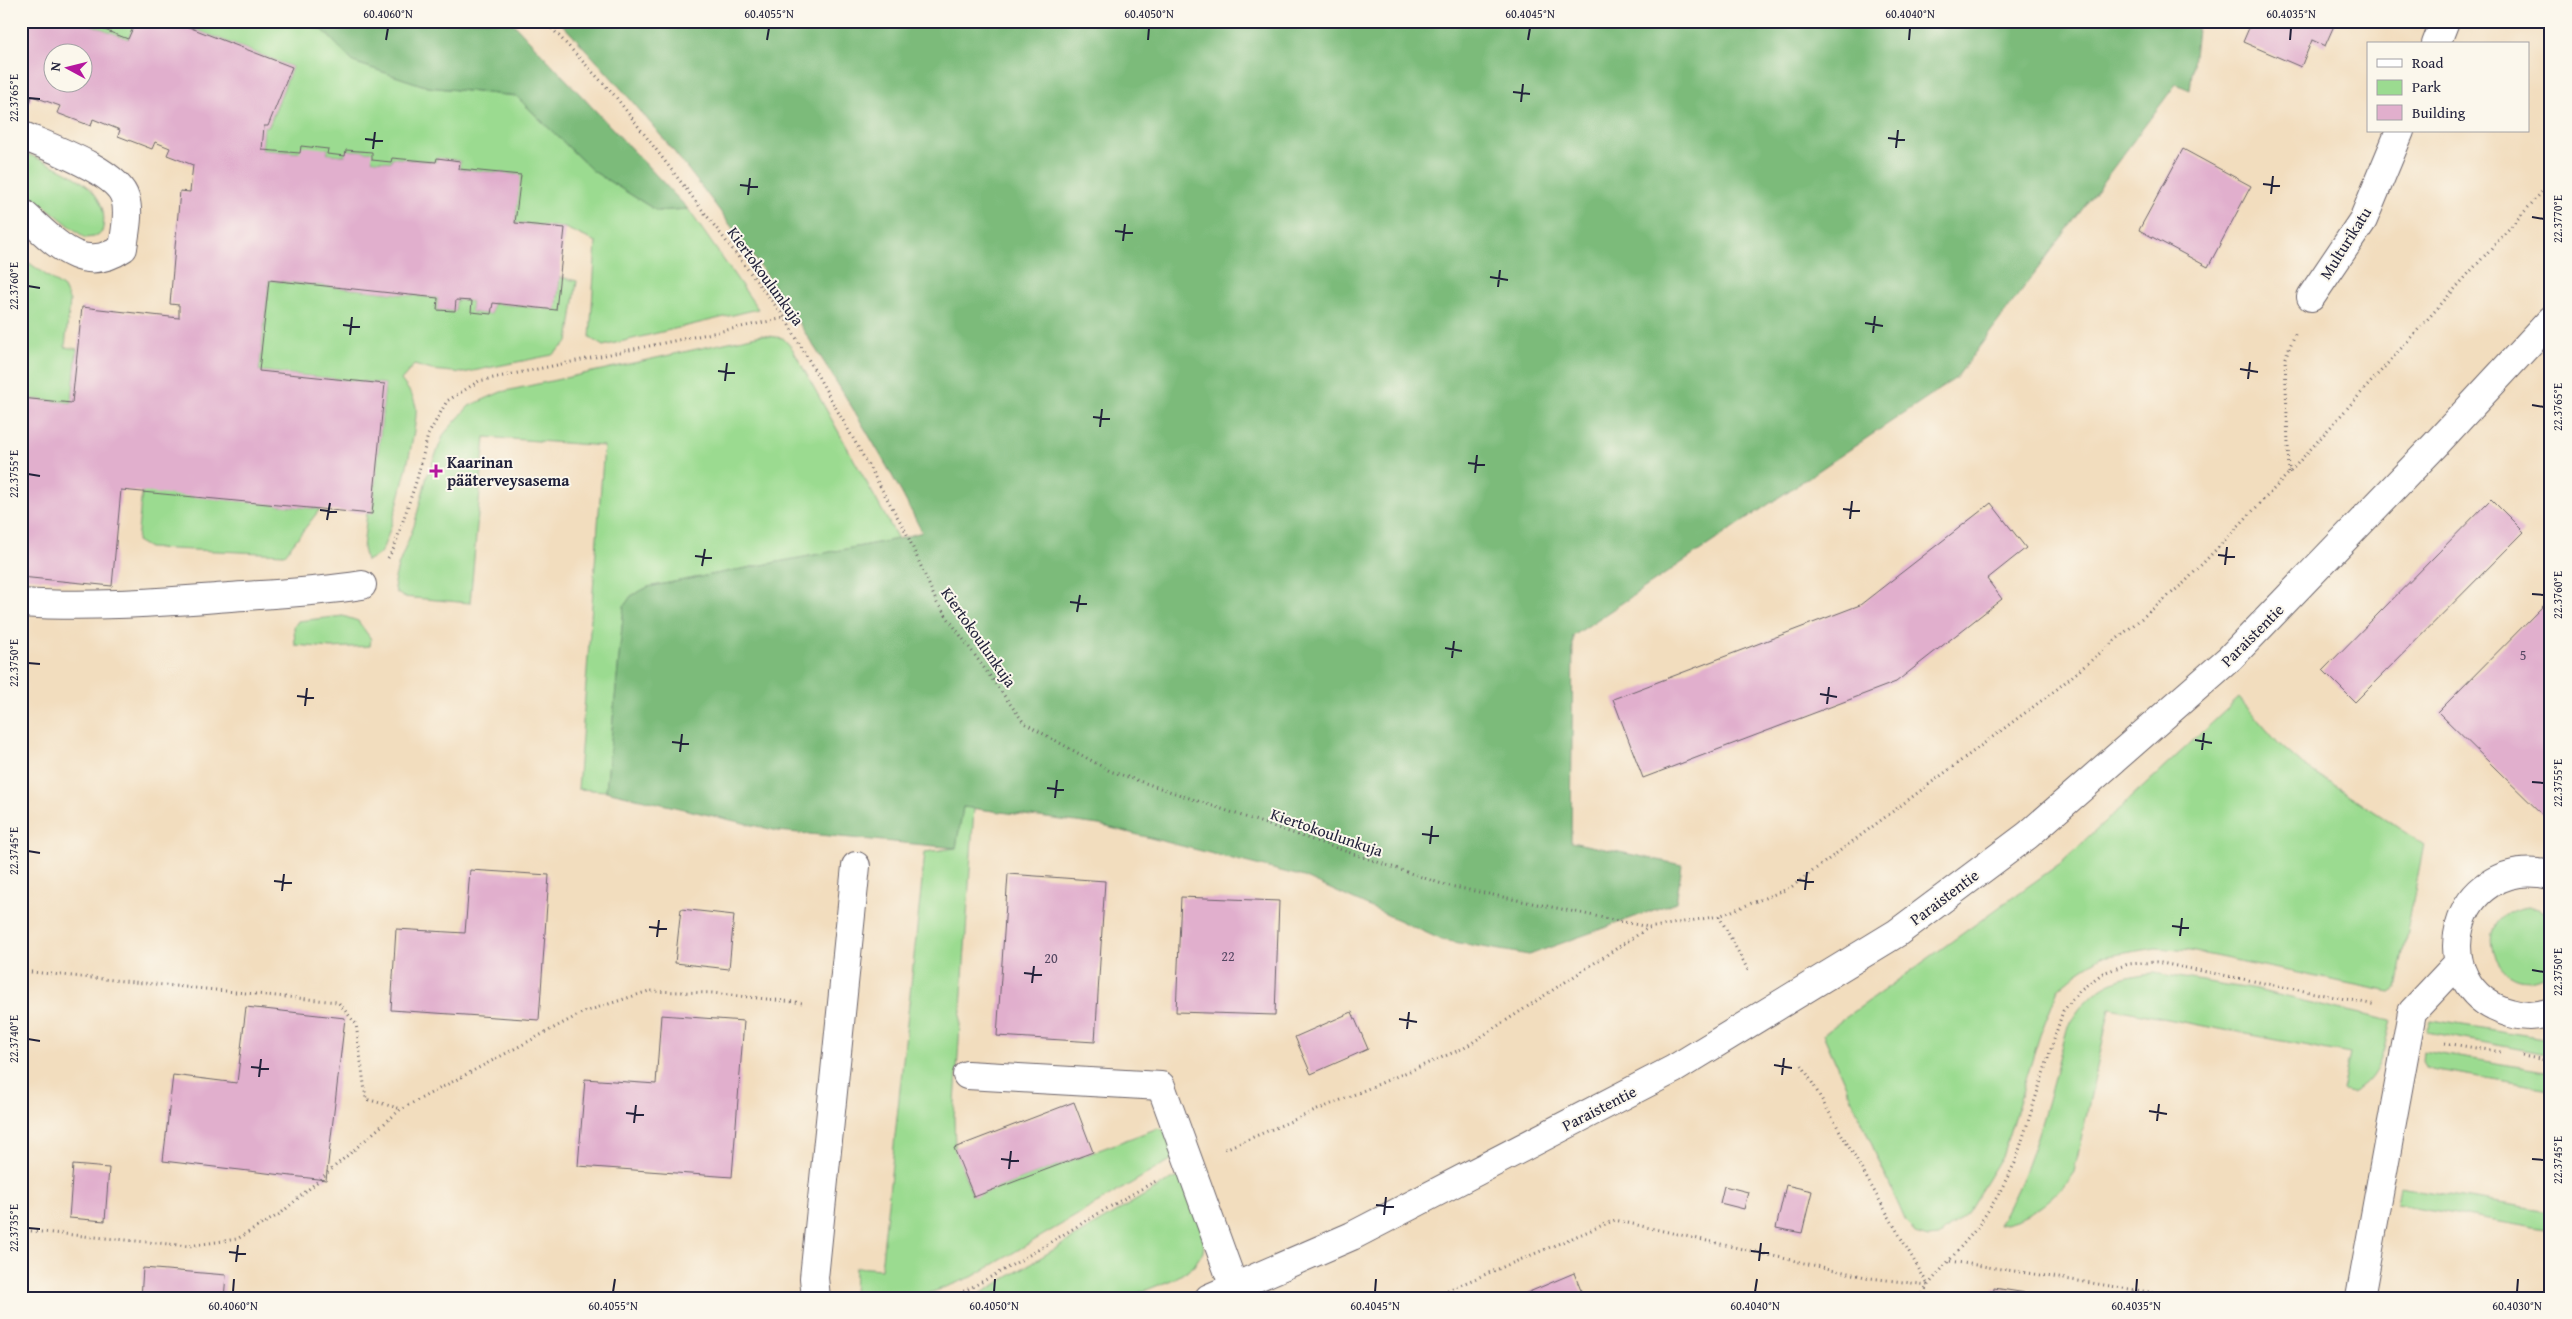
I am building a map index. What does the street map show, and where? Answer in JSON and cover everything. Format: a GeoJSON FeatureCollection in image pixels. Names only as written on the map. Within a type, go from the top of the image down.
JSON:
{"type":"FeatureCollection","features":[{"type":"Feature","properties":{"kind":"main road"},"geometry":{"type":"LineString","coordinates":[[2437,42],[2445,21]]}},
{"type":"Feature","properties":{"kind":"main road","name":"Multurikatu"},"geometry":{"type":"LineString","coordinates":[[2310,297],[2363,220],[2400,132]]}},
{"type":"Feature","properties":{"kind":"main road"},"geometry":{"type":"LineString","coordinates":[[21,135],[96,168],[125,196],[127,220],[122,248],[108,258],[92,260],[71,254],[21,212]]}},
{"type":"Feature","properties":{"kind":"main road","name":"Paraistentie"},"geometry":{"type":"LineString","coordinates":[[1208,1298],[1352,1236],[1674,1069],[1897,932],[2028,834],[2230,658],[2429,452],[2551,320]]}},
{"type":"Feature","properties":{"kind":"main road"},"geometry":{"type":"LineString","coordinates":[[21,603],[63,606],[177,601],[319,592],[362,585]]}},
{"type":"Feature","properties":{"kind":"main road"},"geometry":{"type":"LineString","coordinates":[[816,1298],[814,1278],[840,1006],[856,866]]}},
{"type":"Feature","properties":{"kind":"main road"},"geometry":{"type":"LineString","coordinates":[[2551,875],[2534,871],[2511,873],[2490,882],[2473,897],[2461,917],[2457,939],[2459,962],[2467,981],[2481,998],[2499,1010],[2521,1016],[2543,1015],[2551,1012]]}},
{"type":"Feature","properties":{"kind":"main road"},"geometry":{"type":"LineString","coordinates":[[2360,1298],[2410,1024],[2459,962]]}},
{"type":"Feature","properties":{"kind":"main road"},"geometry":{"type":"LineString","coordinates":[[966,1075],[1161,1086],[1234,1287]]}},
{"type":"Feature","properties":{"kind":"path","name":"Kiertokoulunkuja"},"geometry":{"type":"LineString","coordinates":[[545,21],[615,96],[785,318],[906,532],[937,603],[1024,722],[1110,771],[1445,885],[1648,928]]}},
{"type":"Feature","properties":{"kind":"path"},"geometry":{"type":"LineString","coordinates":[[950,1298],[986,1280],[1102,1209],[1190,1164],[1464,1048],[1648,928],[1719,916],[1790,888],[2057,689],[2185,582],[2289,473],[2551,182]]}},
{"type":"Feature","properties":{"kind":"path"},"geometry":{"type":"LineString","coordinates":[[2289,473],[2285,358],[2310,297]]}},
{"type":"Feature","properties":{"kind":"path"},"geometry":{"type":"LineString","coordinates":[[362,585],[379,572],[394,548],[417,479],[428,435],[447,400],[479,381],[785,318]]}},
{"type":"Feature","properties":{"kind":"path"},"geometry":{"type":"LineString","coordinates":[[1719,916],[1749,972]]}},
{"type":"Feature","properties":{"kind":"path"},"geometry":{"type":"LineString","coordinates":[[1920,1298],[1928,1285],[1987,1213],[2015,1163],[2063,1010],[2080,990],[2103,973],[2128,964],[2156,962],[2410,1024],[2503,1053]]}},
{"type":"Feature","properties":{"kind":"path"},"geometry":{"type":"LineString","coordinates":[[21,971],[338,1002],[356,1024],[366,1099],[400,1109]]}},
{"type":"Feature","properties":{"kind":"path"},"geometry":{"type":"LineString","coordinates":[[21,1230],[189,1246],[237,1239],[280,1214],[400,1109],[584,1012],[649,991],[712,994],[840,1006]]}},
{"type":"Feature","properties":{"kind":"path"},"geometry":{"type":"LineString","coordinates":[[2513,1054],[2551,1061]]}},
{"type":"Feature","properties":{"kind":"path"},"geometry":{"type":"LineString","coordinates":[[1802,1065],[1928,1285]]}},
{"type":"Feature","properties":{"kind":"path"},"geometry":{"type":"LineString","coordinates":[[1428,1298],[1615,1220],[1870,1278],[1928,1285]]}},
{"type":"Feature","properties":{"kind":"path"},"geometry":{"type":"LineString","coordinates":[[1949,1261],[2187,1298]]}},
{"type":"Feature","properties":{"kind":"green space"},"geometry":{"type":"Polygon","coordinates":[[[81,21],[136,21],[128,39],[81,21]]]}},
{"type":"Feature","properties":{"kind":"green space"},"geometry":{"type":"Polygon","coordinates":[[[173,21],[299,21],[323,30],[353,62],[428,87],[516,96],[593,171],[657,211],[688,209],[758,309],[603,346],[590,338],[596,242],[565,228],[515,223],[520,175],[459,169],[460,161],[437,158],[436,162],[392,158],[391,162],[372,160],[371,152],[347,150],[345,156],[327,154],[328,149],[300,153],[262,150],[264,126],[269,126],[292,67],[173,21]]]}},
{"type":"Feature","properties":{"kind":"green space"},"geometry":{"type":"Polygon","coordinates":[[[299,21],[511,21],[688,209],[657,211],[593,171],[516,96],[428,87],[353,62],[323,30],[299,21]]]}},
{"type":"Feature","properties":{"kind":"green space"},"geometry":{"type":"Polygon","coordinates":[[[559,21],[2198,21],[2190,90],[2176,84],[1956,378],[1573,636],[1571,842],[1682,865],[1676,902],[1529,955],[1442,940],[1304,877],[1099,825],[963,807],[956,848],[778,831],[606,791],[624,606],[631,596],[648,587],[898,539],[922,532],[880,453],[834,378],[804,330],[740,238],[671,148],[598,62],[559,21]]]}},
{"type":"Feature","properties":{"kind":"green space"},"geometry":{"type":"Polygon","coordinates":[[[21,151],[65,171],[91,189],[99,201],[104,215],[102,232],[94,237],[85,238],[21,187],[21,151]]]}},
{"type":"Feature","properties":{"kind":"green space"},"geometry":{"type":"Polygon","coordinates":[[[21,257],[64,288],[70,301],[65,347],[77,349],[72,403],[21,398],[21,257]]]}},
{"type":"Feature","properties":{"kind":"green space"},"geometry":{"type":"Polygon","coordinates":[[[560,277],[577,281],[568,342],[552,355],[463,373],[432,370],[414,365],[401,380],[412,396],[416,407],[416,418],[409,457],[385,543],[379,554],[366,561],[363,548],[367,513],[372,513],[385,384],[259,371],[269,280],[438,298],[437,310],[455,311],[456,300],[472,301],[471,312],[491,314],[493,303],[556,310],[560,277]]]}},
{"type":"Feature","properties":{"kind":"green space"},"geometry":{"type":"Polygon","coordinates":[[[761,335],[783,338],[792,348],[898,539],[648,587],[631,596],[624,607],[606,791],[578,789],[604,446],[485,437],[470,603],[403,597],[396,592],[394,582],[398,566],[414,526],[427,476],[444,434],[469,406],[501,392],[761,335]]]}},
{"type":"Feature","properties":{"kind":"green space"},"geometry":{"type":"Polygon","coordinates":[[[142,491],[320,509],[285,554],[149,548],[137,541],[142,491]]]}},
{"type":"Feature","properties":{"kind":"green space"},"geometry":{"type":"Polygon","coordinates":[[[343,616],[358,621],[371,639],[370,646],[331,648],[295,645],[294,627],[298,621],[343,616]]]}},
{"type":"Feature","properties":{"kind":"green space"},"geometry":{"type":"Polygon","coordinates":[[[2239,698],[2279,744],[2303,765],[2424,844],[2396,988],[2390,992],[2190,951],[2156,948],[2101,957],[2078,972],[2058,989],[2040,1035],[2002,1156],[1967,1213],[1939,1236],[1928,1237],[1915,1233],[1906,1222],[1823,1034],[2062,862],[2239,698]]]}},
{"type":"Feature","properties":{"kind":"green space"},"geometry":{"type":"Polygon","coordinates":[[[963,807],[974,808],[954,1118],[955,1148],[973,1197],[1158,1128],[1167,1132],[1176,1157],[972,1277],[917,1298],[854,1298],[855,1267],[881,1269],[925,852],[956,848],[963,807]]]}},
{"type":"Feature","properties":{"kind":"green space"},"geometry":{"type":"Polygon","coordinates":[[[2529,907],[2539,909],[2551,916],[2551,970],[2533,979],[2517,978],[2504,969],[2495,956],[2492,941],[2496,925],[2508,913],[2529,907]]]}},
{"type":"Feature","properties":{"kind":"green space"},"geometry":{"type":"Polygon","coordinates":[[[2154,973],[2256,990],[2391,1021],[2383,1052],[2375,1071],[2369,1079],[2352,1092],[2342,1090],[2350,1054],[2110,1008],[2074,1172],[2042,1206],[2021,1218],[1999,1224],[2012,1201],[2032,1152],[2068,1026],[2085,1002],[2104,987],[2126,978],[2154,973]]]}},
{"type":"Feature","properties":{"kind":"green space"},"geometry":{"type":"Polygon","coordinates":[[[2431,1020],[2551,1039],[2551,1055],[2427,1032],[2431,1020]]]}},
{"type":"Feature","properties":{"kind":"green space"},"geometry":{"type":"Polygon","coordinates":[[[2423,1051],[2551,1072],[2551,1089],[2425,1068],[2422,1061],[2423,1051]]]}},
{"type":"Feature","properties":{"kind":"green space"},"geometry":{"type":"Polygon","coordinates":[[[1183,1175],[1205,1236],[1203,1252],[1193,1267],[1174,1279],[1126,1298],[973,1298],[1165,1183],[1183,1175]]]}},
{"type":"Feature","properties":{"kind":"green space"},"geometry":{"type":"Polygon","coordinates":[[[2400,1187],[2549,1211],[2546,1230],[2397,1204],[2400,1187]]]}},
{"type":"Feature","properties":{"kind":"building"},"geometry":{"type":"Polygon","coordinates":[[[21,21],[81,21],[128,39],[136,21],[173,21],[292,67],[268,126],[264,126],[262,150],[300,153],[301,146],[328,149],[327,154],[345,156],[346,150],[372,152],[372,160],[391,162],[392,158],[436,162],[437,158],[460,161],[459,169],[521,175],[515,223],[565,228],[556,310],[493,303],[491,314],[471,312],[472,301],[456,300],[455,311],[437,310],[438,298],[269,280],[259,371],[385,384],[372,514],[121,490],[112,586],[21,577],[21,398],[72,403],[82,307],[179,318],[179,305],[170,304],[180,191],[190,192],[193,165],[167,155],[170,148],[155,142],[152,149],[118,136],[120,130],[93,119],[91,126],[57,113],[60,106],[32,96],[30,103],[21,100],[21,21]]]}},
{"type":"Feature","properties":{"kind":"building"},"geometry":{"type":"Polygon","coordinates":[[[2252,21],[2336,21],[2325,46],[2312,40],[2301,67],[2243,42],[2252,21]]]}},
{"type":"Feature","properties":{"kind":"building"},"geometry":{"type":"Polygon","coordinates":[[[2183,149],[2251,186],[2208,267],[2139,230],[2183,149]]]}},
{"type":"Feature","properties":{"kind":"building"},"geometry":{"type":"Polygon","coordinates":[[[2491,499],[2524,532],[2355,702],[2323,670],[2491,499]]]}},
{"type":"Feature","properties":{"kind":"building"},"geometry":{"type":"Polygon","coordinates":[[[1991,503],[2026,548],[1987,579],[2002,599],[1896,682],[1643,778],[1613,699],[1860,605],[1991,503]]]}},
{"type":"Feature","properties":{"kind":"building"},"geometry":{"type":"Polygon","coordinates":[[[2551,598],[2551,823],[2438,712],[2551,598]]]}},
{"type":"Feature","properties":{"kind":"building"},"geometry":{"type":"Polygon","coordinates":[[[470,870],[549,875],[539,1020],[391,1010],[396,929],[465,933],[470,870]]]}},
{"type":"Feature","properties":{"kind":"building"},"geometry":{"type":"Polygon","coordinates":[[[1008,874],[1105,881],[1095,1042],[997,1036],[1008,874]]]}},
{"type":"Feature","properties":{"kind":"building"},"geometry":{"type":"Polygon","coordinates":[[[1181,897],[1279,901],[1275,1015],[1176,1012],[1181,897]]]}},
{"type":"Feature","properties":{"kind":"building"},"geometry":{"type":"Polygon","coordinates":[[[681,909],[734,915],[729,969],[675,963],[681,909]]]}},
{"type":"Feature","properties":{"kind":"building"},"geometry":{"type":"Polygon","coordinates":[[[246,1007],[345,1018],[326,1180],[163,1161],[173,1075],[237,1083],[246,1007]]]}},
{"type":"Feature","properties":{"kind":"building"},"geometry":{"type":"Polygon","coordinates":[[[1352,1012],[1368,1049],[1311,1074],[1295,1037],[1352,1012]]]}},
{"type":"Feature","properties":{"kind":"building"},"geometry":{"type":"Polygon","coordinates":[[[661,1015],[744,1021],[732,1177],[578,1166],[585,1079],[656,1084],[661,1015]]]}},
{"type":"Feature","properties":{"kind":"building"},"geometry":{"type":"Polygon","coordinates":[[[1074,1102],[1093,1152],[974,1197],[954,1148],[1074,1102]]]}},
{"type":"Feature","properties":{"kind":"building"},"geometry":{"type":"Polygon","coordinates":[[[73,1165],[109,1168],[105,1221],[69,1218],[73,1165]]]}},
{"type":"Feature","properties":{"kind":"building"},"geometry":{"type":"Polygon","coordinates":[[[1786,1185],[1812,1191],[1802,1233],[1776,1228],[1786,1185]]]}},
{"type":"Feature","properties":{"kind":"building"},"geometry":{"type":"Polygon","coordinates":[[[1724,1186],[1748,1192],[1744,1209],[1720,1203],[1724,1186]]]}},
{"type":"Feature","properties":{"kind":"building"},"geometry":{"type":"Polygon","coordinates":[[[143,1268],[226,1275],[224,1298],[141,1298],[143,1268]]]}},
{"type":"Feature","properties":{"kind":"building"},"geometry":{"type":"Polygon","coordinates":[[[1574,1273],[1584,1298],[1515,1298],[1574,1273]]]}},
{"type":"Feature","properties":{"kind":"building"},"geometry":{"type":"Polygon","coordinates":[[[1994,1288],[2052,1297],[2052,1298],[1993,1298],[1994,1288]]]}},
{"type":"Feature","properties":{"kind":"place","name":"Kaarinan pääterveysasema"},"geometry":{"type":"Point","coordinates":[436,471]}}]}
